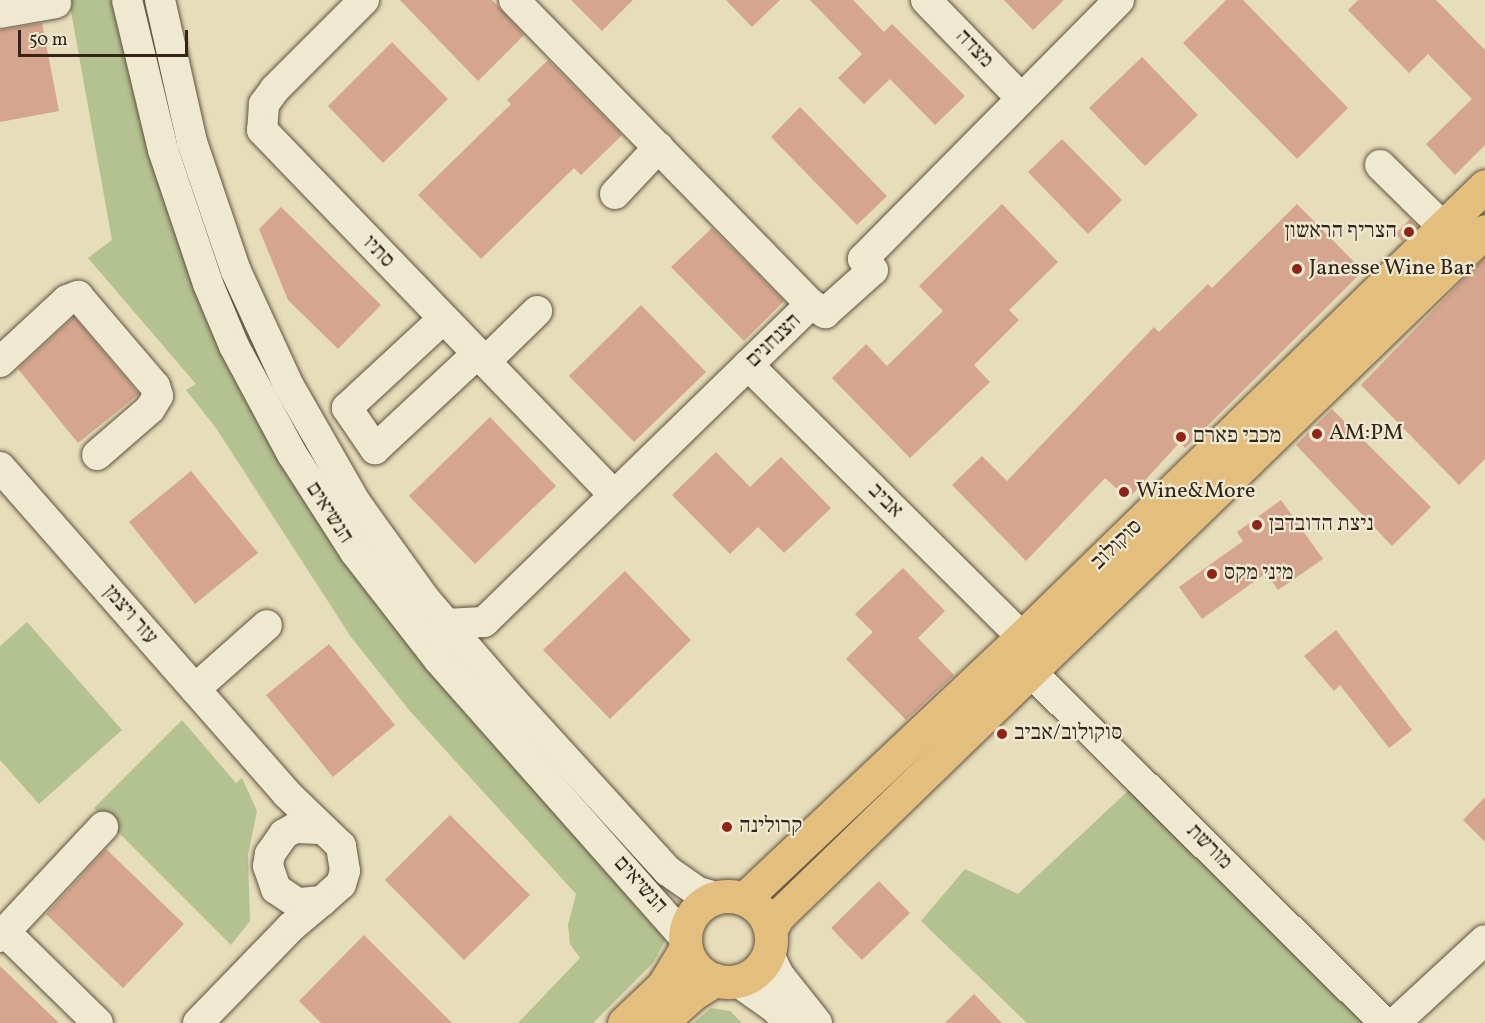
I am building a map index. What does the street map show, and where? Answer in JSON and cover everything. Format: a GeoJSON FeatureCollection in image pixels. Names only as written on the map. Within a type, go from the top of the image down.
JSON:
{"type":"FeatureCollection","features":[{"type":"Feature","properties":{"kind":"main road","name":"סוקולוב"},"geometry":{"type":"LineString","coordinates":[[730,898],[1023,637],[1485,186]]}},
{"type":"Feature","properties":{"kind":"main road","name":"סוקולוב"},"geometry":{"type":"LineString","coordinates":[[770,941],[778,916],[1032,673],[1485,231]]}},
{"type":"Feature","properties":{"kind":"main road"},"geometry":{"type":"LineString","coordinates":[[624,1023],[668,981],[686,943],[697,909],[730,898],[761,911],[770,941],[758,972],[694,993],[660,1023]]}},
{"type":"Feature","properties":{"kind":"main road"},"geometry":{"type":"LineString","coordinates":[[686,943],[698,970],[727,981]]}},
{"type":"Feature","properties":{"kind":"street","name":"הנשיאים"},"geometry":{"type":"LineString","coordinates":[[128,0],[163,150],[208,284],[234,346],[292,454],[355,552],[438,658],[686,943]]}},
{"type":"Feature","properties":{"kind":"street","name":"הנשיאים"},"geometry":{"type":"LineString","coordinates":[[160,0],[192,142],[211,205],[261,330],[356,503],[445,624],[668,871],[698,892],[730,898]]}},
{"type":"Feature","properties":{"kind":"street","name":"סתיו"},"geometry":{"type":"LineString","coordinates":[[364,0],[275,89],[264,104],[262,130],[614,495]]}},
{"type":"Feature","properties":{"kind":"street"},"geometry":{"type":"LineString","coordinates":[[514,0],[811,304]]}},
{"type":"Feature","properties":{"kind":"street","name":"מצדה"},"geometry":{"type":"LineString","coordinates":[[926,0],[1022,98]]}},
{"type":"Feature","properties":{"kind":"street","name":"הצנחנים"},"geometry":{"type":"LineString","coordinates":[[484,622],[811,304],[825,313],[873,270],[863,259],[1119,0]]}},
{"type":"Feature","properties":{"kind":"street"},"geometry":{"type":"LineString","coordinates":[[0,13],[56,3]]}},
{"type":"Feature","properties":{"kind":"street"},"geometry":{"type":"LineString","coordinates":[[615,194],[659,147]]}},
{"type":"Feature","properties":{"kind":"street"},"geometry":{"type":"LineString","coordinates":[[1380,165],[1443,227]]}},
{"type":"Feature","properties":{"kind":"street"},"geometry":{"type":"LineString","coordinates":[[0,362],[67,300],[78,296],[155,386],[158,396],[150,409],[97,455]]}},
{"type":"Feature","properties":{"kind":"street"},"geometry":{"type":"LineString","coordinates":[[443,319],[347,408],[375,449],[537,311]]}},
{"type":"Feature","properties":{"kind":"street","name":"אביב"},"geometry":{"type":"LineString","coordinates":[[748,365],[1023,637]]}},
{"type":"Feature","properties":{"kind":"street","name":"עזר ויצמן"},"geometry":{"type":"LineString","coordinates":[[0,467],[260,764],[321,829]]}},
{"type":"Feature","properties":{"kind":"street"},"geometry":{"type":"LineString","coordinates":[[445,624],[484,622],[479,655],[482,666]]}},
{"type":"Feature","properties":{"kind":"street"},"geometry":{"type":"LineString","coordinates":[[195,689],[267,625]]}},
{"type":"Feature","properties":{"kind":"street","name":"מורשת"},"geometry":{"type":"LineString","coordinates":[[1032,673],[1384,1023]]}},
{"type":"Feature","properties":{"kind":"street","name":"עזר ויצמן"},"geometry":{"type":"LineString","coordinates":[[260,764],[278,799],[280,839]]}},
{"type":"Feature","properties":{"kind":"street"},"geometry":{"type":"LineString","coordinates":[[98,1023],[3,935],[104,827]]}},
{"type":"Feature","properties":{"kind":"street"},"geometry":{"type":"LineString","coordinates":[[198,1023],[262,955],[341,884],[345,858],[341,846],[321,829],[295,828],[280,839],[270,854],[268,866],[276,889],[278,920],[262,955]]}},
{"type":"Feature","properties":{"kind":"street"},"geometry":{"type":"LineString","coordinates":[[276,889],[297,903],[322,901]]}},
{"type":"Feature","properties":{"kind":"street"},"geometry":{"type":"LineString","coordinates":[[1395,1023],[1485,940]]}},
{"type":"Feature","properties":{"kind":"street"},"geometry":{"type":"LineString","coordinates":[[770,941],[793,995],[817,1023]]}},
{"type":"Feature","properties":{"kind":"street"},"geometry":{"type":"LineString","coordinates":[[727,981],[775,1008],[788,1023]]}},
{"type":"Feature","properties":{"kind":"green space"},"geometry":{"type":"Polygon","coordinates":[[[69,0],[119,0],[230,355],[666,939],[653,963],[593,1023],[518,1023],[580,958],[570,944],[568,925],[576,894],[409,710],[351,637],[216,428],[186,390],[196,384],[88,258],[112,240],[69,0]]]}},
{"type":"Feature","properties":{"kind":"green space"},"geometry":{"type":"Polygon","coordinates":[[[27,622],[122,730],[39,804],[0,760],[0,646],[27,622]]]}},
{"type":"Feature","properties":{"kind":"green space"},"geometry":{"type":"Polygon","coordinates":[[[182,720],[236,783],[242,778],[257,811],[248,855],[250,921],[231,945],[94,808],[182,720]]]}},
{"type":"Feature","properties":{"kind":"green space"},"geometry":{"type":"Polygon","coordinates":[[[1131,788],[1364,1023],[1027,1023],[921,921],[965,869],[1018,894],[1131,788]]]}},
{"type":"Feature","properties":{"kind":"green space"},"geometry":{"type":"Polygon","coordinates":[[[711,1008],[730,1011],[742,1023],[693,1023],[711,1008]]]}},
{"type":"Feature","properties":{"kind":"building"},"geometry":{"type":"Polygon","coordinates":[[[400,0],[492,0],[524,35],[478,81],[400,0]]]}},
{"type":"Feature","properties":{"kind":"building"},"geometry":{"type":"Polygon","coordinates":[[[571,0],[633,0],[602,31],[571,0]]]}},
{"type":"Feature","properties":{"kind":"building"},"geometry":{"type":"Polygon","coordinates":[[[726,0],[780,0],[752,27],[726,0]]]}},
{"type":"Feature","properties":{"kind":"building"},"geometry":{"type":"Polygon","coordinates":[[[810,0],[853,0],[884,32],[892,24],[965,96],[935,125],[890,79],[864,104],[838,78],[862,54],[810,0]]]}},
{"type":"Feature","properties":{"kind":"building"},"geometry":{"type":"Polygon","coordinates":[[[1004,0],[1064,0],[1033,30],[1004,0]]]}},
{"type":"Feature","properties":{"kind":"building"},"geometry":{"type":"Polygon","coordinates":[[[1226,0],[1243,0],[1348,108],[1297,159],[1183,43],[1226,0]]]}},
{"type":"Feature","properties":{"kind":"building"},"geometry":{"type":"Polygon","coordinates":[[[1358,0],[1436,0],[1485,50],[1485,145],[1455,175],[1426,144],[1472,99],[1428,54],[1409,73],[1348,10],[1358,0]]]}},
{"type":"Feature","properties":{"kind":"building"},"geometry":{"type":"Polygon","coordinates":[[[42,23],[59,111],[0,122],[0,30],[42,23]]]}},
{"type":"Feature","properties":{"kind":"building"},"geometry":{"type":"Polygon","coordinates":[[[392,42],[448,99],[383,163],[328,106],[392,42]]]}},
{"type":"Feature","properties":{"kind":"building"},"geometry":{"type":"Polygon","coordinates":[[[1142,57],[1198,115],[1145,166],[1089,108],[1142,57]]]}},
{"type":"Feature","properties":{"kind":"building"},"geometry":{"type":"Polygon","coordinates":[[[548,60],[622,135],[581,175],[574,168],[481,259],[418,195],[511,104],[507,100],[548,60]]]}},
{"type":"Feature","properties":{"kind":"building"},"geometry":{"type":"Polygon","coordinates":[[[800,107],[887,196],[857,225],[771,137],[800,107]]]}},
{"type":"Feature","properties":{"kind":"building"},"geometry":{"type":"Polygon","coordinates":[[[1062,139],[1122,200],[1088,234],[1028,172],[1062,139]]]}},
{"type":"Feature","properties":{"kind":"building"},"geometry":{"type":"Polygon","coordinates":[[[1002,204],[1058,262],[1009,310],[1019,320],[974,365],[990,382],[910,458],[832,378],[866,344],[887,366],[943,311],[919,286],[1002,204]]]}},
{"type":"Feature","properties":{"kind":"building"},"geometry":{"type":"Polygon","coordinates":[[[1297,204],[1363,271],[1185,448],[1180,442],[1128,499],[1105,478],[1026,561],[952,485],[982,456],[1007,481],[1154,327],[1159,332],[1208,284],[1212,288],[1297,204]]]}},
{"type":"Feature","properties":{"kind":"building"},"geometry":{"type":"Polygon","coordinates":[[[281,207],[381,305],[338,349],[288,300],[259,229],[281,207]]]}},
{"type":"Feature","properties":{"kind":"building"},"geometry":{"type":"Polygon","coordinates":[[[1410,219],[1417,226],[1402,241],[1395,234],[1410,219]]]}},
{"type":"Feature","properties":{"kind":"building"},"geometry":{"type":"Polygon","coordinates":[[[712,228],[784,301],[744,341],[671,267],[712,228]]]}},
{"type":"Feature","properties":{"kind":"building"},"geometry":{"type":"Polygon","coordinates":[[[1485,257],[1485,459],[1459,485],[1361,385],[1485,257]]]}},
{"type":"Feature","properties":{"kind":"building"},"geometry":{"type":"Polygon","coordinates":[[[641,305],[706,372],[634,442],[569,376],[641,305]]]}},
{"type":"Feature","properties":{"kind":"building"},"geometry":{"type":"Polygon","coordinates":[[[74,317],[139,394],[78,443],[18,369],[74,317]]]}},
{"type":"Feature","properties":{"kind":"building"},"geometry":{"type":"Polygon","coordinates":[[[1332,409],[1431,507],[1392,546],[1296,445],[1332,409]]]}},
{"type":"Feature","properties":{"kind":"building"},"geometry":{"type":"Polygon","coordinates":[[[490,417],[556,486],[475,564],[409,496],[490,417]]]}},
{"type":"Feature","properties":{"kind":"building"},"geometry":{"type":"Polygon","coordinates":[[[716,452],[750,487],[781,457],[831,508],[784,553],[758,527],[730,554],[672,495],[716,452]]]}},
{"type":"Feature","properties":{"kind":"building"},"geometry":{"type":"Polygon","coordinates":[[[191,471],[258,553],[195,604],[129,522],[191,471]]]}},
{"type":"Feature","properties":{"kind":"building"},"geometry":{"type":"Polygon","coordinates":[[[1281,500],[1323,559],[1278,590],[1266,573],[1202,619],[1179,587],[1243,541],[1237,532],[1281,500]]]}},
{"type":"Feature","properties":{"kind":"building"},"geometry":{"type":"Polygon","coordinates":[[[903,568],[945,611],[918,638],[954,675],[906,720],[846,659],[873,632],[855,614],[903,568]]]}},
{"type":"Feature","properties":{"kind":"building"},"geometry":{"type":"Polygon","coordinates":[[[625,571],[691,640],[610,719],[543,650],[625,571]]]}},
{"type":"Feature","properties":{"kind":"building"},"geometry":{"type":"Polygon","coordinates":[[[1336,630],[1412,730],[1389,748],[1340,685],[1334,691],[1304,656],[1336,630]]]}},
{"type":"Feature","properties":{"kind":"building"},"geometry":{"type":"Polygon","coordinates":[[[329,644],[395,725],[333,777],[266,695],[329,644]]]}},
{"type":"Feature","properties":{"kind":"building"},"geometry":{"type":"Polygon","coordinates":[[[1485,797],[1485,842],[1463,820],[1485,797]]]}},
{"type":"Feature","properties":{"kind":"building"},"geometry":{"type":"Polygon","coordinates":[[[450,815],[530,895],[464,960],[385,880],[450,815]]]}},
{"type":"Feature","properties":{"kind":"building"},"geometry":{"type":"Polygon","coordinates":[[[106,849],[184,924],[123,988],[46,914],[106,849]]]}},
{"type":"Feature","properties":{"kind":"building"},"geometry":{"type":"Polygon","coordinates":[[[879,881],[910,913],[862,960],[831,928],[879,881]]]}},
{"type":"Feature","properties":{"kind":"building"},"geometry":{"type":"Polygon","coordinates":[[[364,935],[452,1023],[321,1023],[299,1001],[364,935]]]}},
{"type":"Feature","properties":{"kind":"building"},"geometry":{"type":"Polygon","coordinates":[[[0,966],[59,1023],[0,1023],[0,966]]]}},
{"type":"Feature","properties":{"kind":"building"},"geometry":{"type":"Polygon","coordinates":[[[974,994],[1002,1023],[945,1023],[974,994]]]}},
{"type":"Feature","properties":{"kind":"place","name":"הצריף הראשון"},"geometry":{"type":"Point","coordinates":[1409,232]}},
{"type":"Feature","properties":{"kind":"place","name":"Janesse Wine Bar"},"geometry":{"type":"Point","coordinates":[1297,269]}},
{"type":"Feature","properties":{"kind":"place","name":"AM:PM"},"geometry":{"type":"Point","coordinates":[1317,434]}},
{"type":"Feature","properties":{"kind":"place","name":"מכבי פארם"},"geometry":{"type":"Point","coordinates":[1181,437]}},
{"type":"Feature","properties":{"kind":"place","name":"Wine&More"},"geometry":{"type":"Point","coordinates":[1124,492]}},
{"type":"Feature","properties":{"kind":"place","name":"ניצת הדובדבן"},"geometry":{"type":"Point","coordinates":[1257,525]}},
{"type":"Feature","properties":{"kind":"place","name":"מיני מקס"},"geometry":{"type":"Point","coordinates":[1212,574]}},
{"type":"Feature","properties":{"kind":"place","name":"סוקולוב/אביב"},"geometry":{"type":"Point","coordinates":[1002,734]}},
{"type":"Feature","properties":{"kind":"place","name":"קרולינה"},"geometry":{"type":"Point","coordinates":[727,827]}}]}
